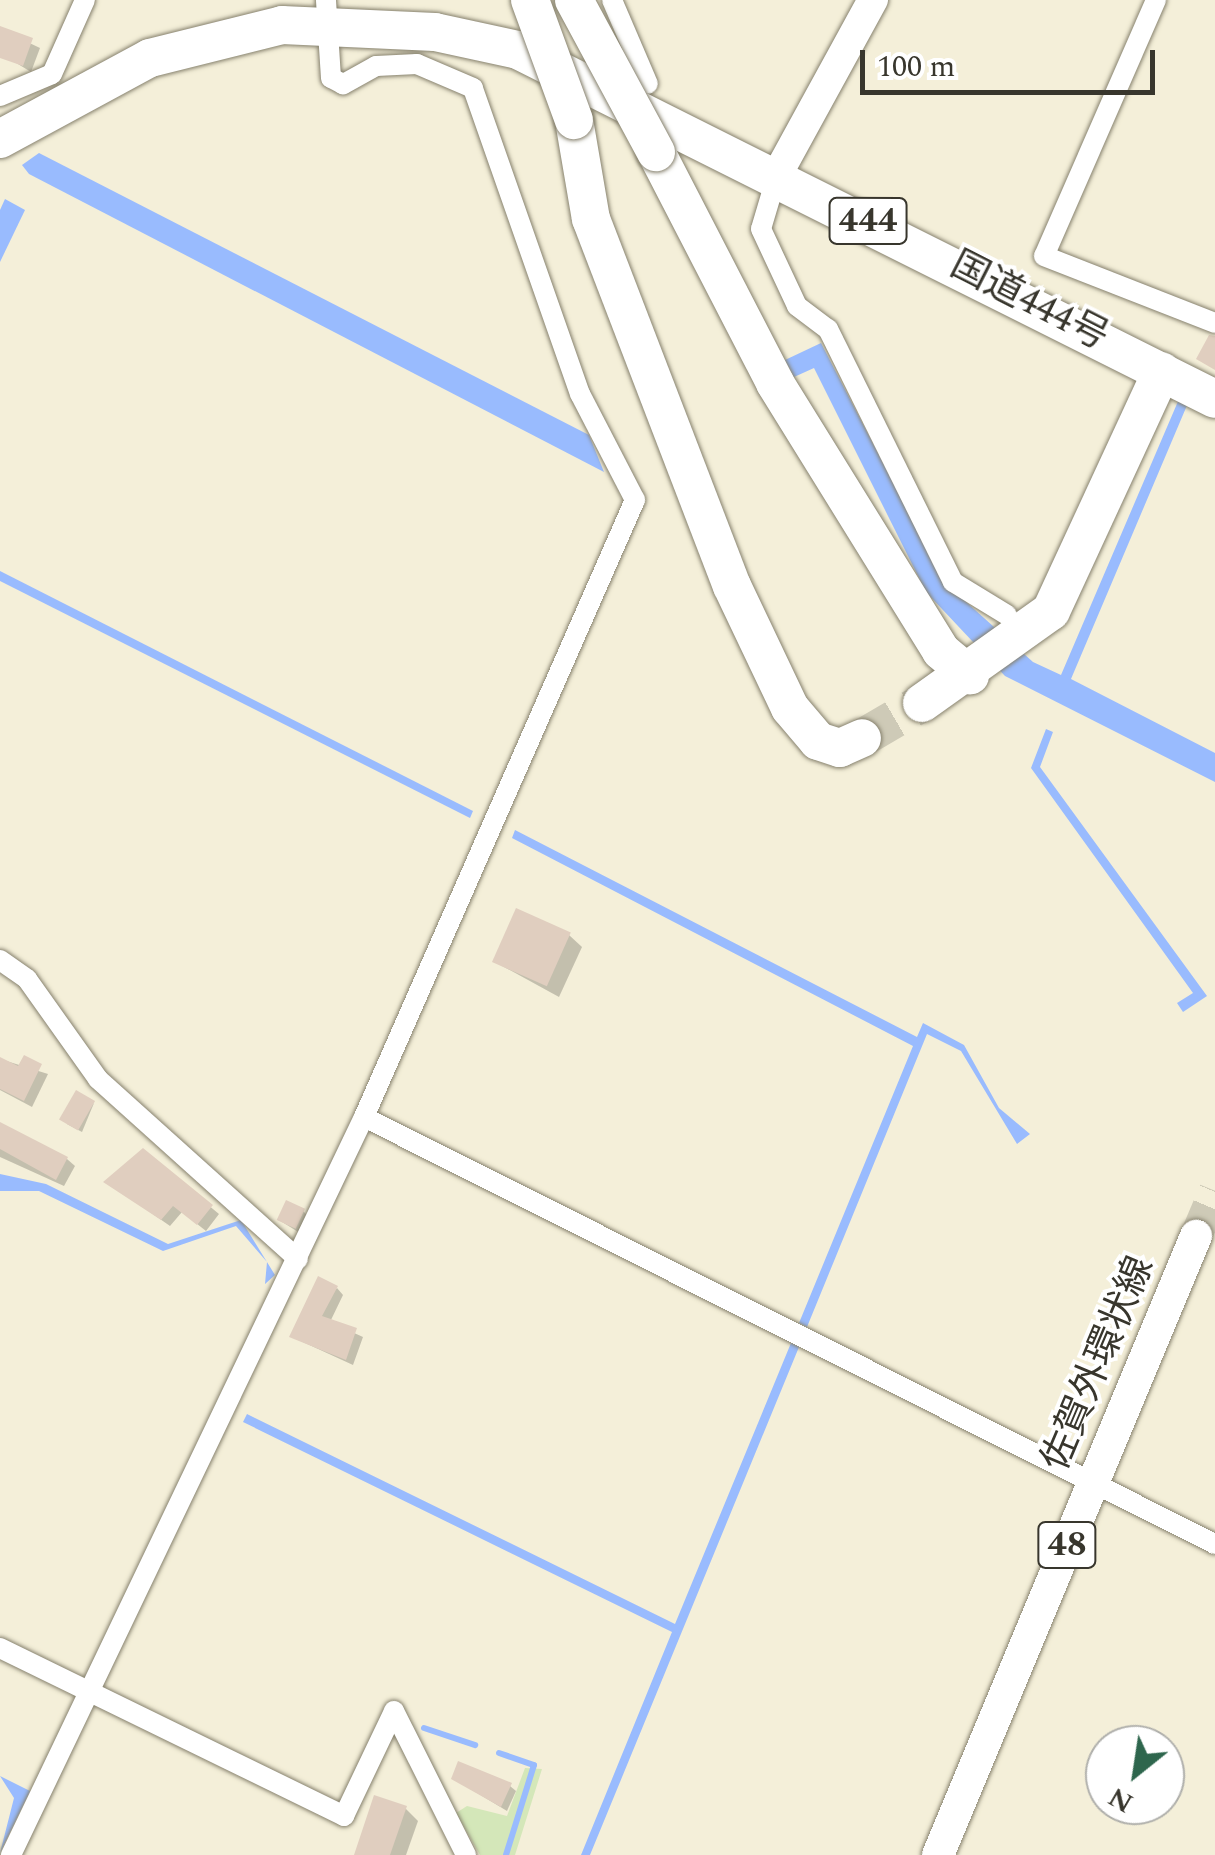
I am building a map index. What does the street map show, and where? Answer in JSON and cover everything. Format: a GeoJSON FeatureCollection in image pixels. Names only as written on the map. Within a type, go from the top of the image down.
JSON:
{"type":"FeatureCollection","features":[{"type":"Feature","properties":{"kind":"highway"},"geometry":{"type":"LineString","coordinates":[[530,0],[574,120],[591,219],[732,586],[790,708],[818,741],[840,748],[862,738]]}},
{"type":"Feature","properties":{"kind":"highway"},"geometry":{"type":"LineString","coordinates":[[574,0],[775,382],[941,651],[970,674]]}},
{"type":"Feature","properties":{"kind":"highway","name":"国道444号"},"geometry":{"type":"LineString","coordinates":[[328,12],[518,50],[777,175],[1215,399]]}},
{"type":"Feature","properties":{"kind":"highway","name":"444"},"geometry":{"type":"LineString","coordinates":[[0,139],[150,58],[328,12]]}},
{"type":"Feature","properties":{"kind":"highway"},"geometry":{"type":"LineString","coordinates":[[922,702],[1030,633],[1068,584],[1162,371]]}},
{"type":"Feature","properties":{"kind":"main road","name":"佐賀外環状線"},"geometry":{"type":"LineString","coordinates":[[938,1855],[1196,1236]]}},
{"type":"Feature","properties":{"kind":"street"},"geometry":{"type":"LineString","coordinates":[[0,96],[52,74],[85,0]]}},
{"type":"Feature","properties":{"kind":"street"},"geometry":{"type":"LineString","coordinates":[[612,0],[648,84]]}},
{"type":"Feature","properties":{"kind":"street"},"geometry":{"type":"LineString","coordinates":[[873,0],[777,175],[762,229],[797,306],[828,330],[953,582],[1006,615]]}},
{"type":"Feature","properties":{"kind":"street"},"geometry":{"type":"LineString","coordinates":[[1156,0],[1044,256],[1215,323]]}},
{"type":"Feature","properties":{"kind":"street"},"geometry":{"type":"LineString","coordinates":[[10,1855],[364,1117],[634,500],[580,394],[473,88],[417,64],[376,66],[343,84],[325,64],[328,12]]}},
{"type":"Feature","properties":{"kind":"street"},"geometry":{"type":"LineString","coordinates":[[0,960],[27,979],[98,1080],[298,1259]]}},
{"type":"Feature","properties":{"kind":"street"},"geometry":{"type":"LineString","coordinates":[[364,1117],[1215,1544]]}},
{"type":"Feature","properties":{"kind":"street"},"geometry":{"type":"LineString","coordinates":[[0,1648],[344,1816],[394,1710],[466,1855]]}},
{"type":"Feature","properties":{"kind":"green space"},"geometry":{"type":"Polygon","coordinates":[[[525,1768],[542,1769],[515,1855],[480,1855],[456,1813],[467,1806],[507,1816],[525,1768]]]}},
{"type":"Feature","properties":{"kind":"water"},"geometry":{"type":"Polygon","coordinates":[[[39,153],[589,435],[604,472],[29,174],[22,165],[39,153]]]}},
{"type":"Feature","properties":{"kind":"water"},"geometry":{"type":"Polygon","coordinates":[[[5,199],[25,210],[0,262],[0,210],[5,199]]]}},
{"type":"Feature","properties":{"kind":"water"},"geometry":{"type":"Polygon","coordinates":[[[821,343],[945,583],[1033,662],[1061,675],[1179,399],[1188,403],[1071,679],[1215,753],[1215,782],[1005,676],[926,592],[814,368],[794,377],[785,360],[821,343]]]}},
{"type":"Feature","properties":{"kind":"water"},"geometry":{"type":"Polygon","coordinates":[[[0,571],[473,811],[470,818],[0,581],[0,571]]]}},
{"type":"Feature","properties":{"kind":"water"},"geometry":{"type":"Polygon","coordinates":[[[1046,729],[1053,732],[1040,767],[1207,996],[1183,1012],[1177,1003],[1193,993],[1031,768],[1046,729]]]}},
{"type":"Feature","properties":{"kind":"water"},"geometry":{"type":"Polygon","coordinates":[[[515,830],[917,1037],[923,1023],[964,1045],[999,1108],[1030,1134],[1017,1144],[961,1051],[927,1034],[807,1327],[799,1323],[913,1046],[512,838],[515,830]]]}},
{"type":"Feature","properties":{"kind":"water"},"geometry":{"type":"Polygon","coordinates":[[[0,1174],[46,1184],[168,1244],[241,1220],[267,1262],[236,1226],[163,1251],[39,1191],[0,1191],[0,1174]]]}},
{"type":"Feature","properties":{"kind":"water"},"geometry":{"type":"Polygon","coordinates":[[[267,1262],[275,1275],[265,1284],[267,1262]]]}},
{"type":"Feature","properties":{"kind":"water"},"geometry":{"type":"Polygon","coordinates":[[[791,1343],[799,1347],[590,1855],[581,1855],[672,1632],[243,1422],[247,1414],[675,1624],[791,1343]]]}},
{"type":"Feature","properties":{"kind":"water"},"geometry":{"type":"Polygon","coordinates":[[[0,1776],[30,1791],[0,1853],[14,1798],[0,1776]]]}},
{"type":"Feature","properties":{"kind":"building"},"geometry":{"type":"Polygon","coordinates":[[[0,26],[33,38],[23,66],[0,58],[0,26]]]}},
{"type":"Feature","properties":{"kind":"building"},"geometry":{"type":"Polygon","coordinates":[[[1209,335],[1215,336],[1215,370],[1196,359],[1209,335]]]}},
{"type":"Feature","properties":{"kind":"building"},"geometry":{"type":"Polygon","coordinates":[[[516,908],[571,932],[547,986],[492,962],[516,908]]]}},
{"type":"Feature","properties":{"kind":"building"},"geometry":{"type":"Polygon","coordinates":[[[24,1055],[42,1064],[24,1101],[0,1089],[0,1057],[18,1066],[24,1055]]]}},
{"type":"Feature","properties":{"kind":"building"},"geometry":{"type":"Polygon","coordinates":[[[76,1090],[95,1101],[78,1130],[59,1119],[76,1090]]]}},
{"type":"Feature","properties":{"kind":"building"},"geometry":{"type":"Polygon","coordinates":[[[0,1122],[68,1157],[56,1180],[0,1149],[0,1122]]]}},
{"type":"Feature","properties":{"kind":"building"},"geometry":{"type":"Polygon","coordinates":[[[143,1148],[213,1205],[197,1225],[173,1206],[161,1220],[103,1182],[143,1148]]]}},
{"type":"Feature","properties":{"kind":"building"},"geometry":{"type":"Polygon","coordinates":[[[286,1200],[305,1209],[296,1229],[277,1220],[286,1200]]]}},
{"type":"Feature","properties":{"kind":"building"},"geometry":{"type":"Polygon","coordinates":[[[318,1276],[338,1286],[322,1316],[357,1328],[346,1360],[289,1337],[318,1276]]]}},
{"type":"Feature","properties":{"kind":"building"},"geometry":{"type":"Polygon","coordinates":[[[458,1761],[512,1783],[501,1807],[451,1779],[458,1761]]]}},
{"type":"Feature","properties":{"kind":"building"},"geometry":{"type":"Polygon","coordinates":[[[374,1795],[407,1806],[390,1855],[354,1855],[374,1795]]]}},
{"type":"Feature","properties":{"kind":"waterway"},"geometry":{"type":"LineString","coordinates":[[424,1728],[475,1745]]}},
{"type":"Feature","properties":{"kind":"waterway"},"geometry":{"type":"LineString","coordinates":[[499,1753],[534,1765],[506,1855]]}},
{"type":"Feature","properties":{"kind":"tunnel"},"geometry":{"type":"LineString","coordinates":[[862,738],[922,703]]}},
{"type":"Feature","properties":{"kind":"tunnel"},"geometry":{"type":"LineString","coordinates":[[1196,1236],[1215,1191]]}}]}
